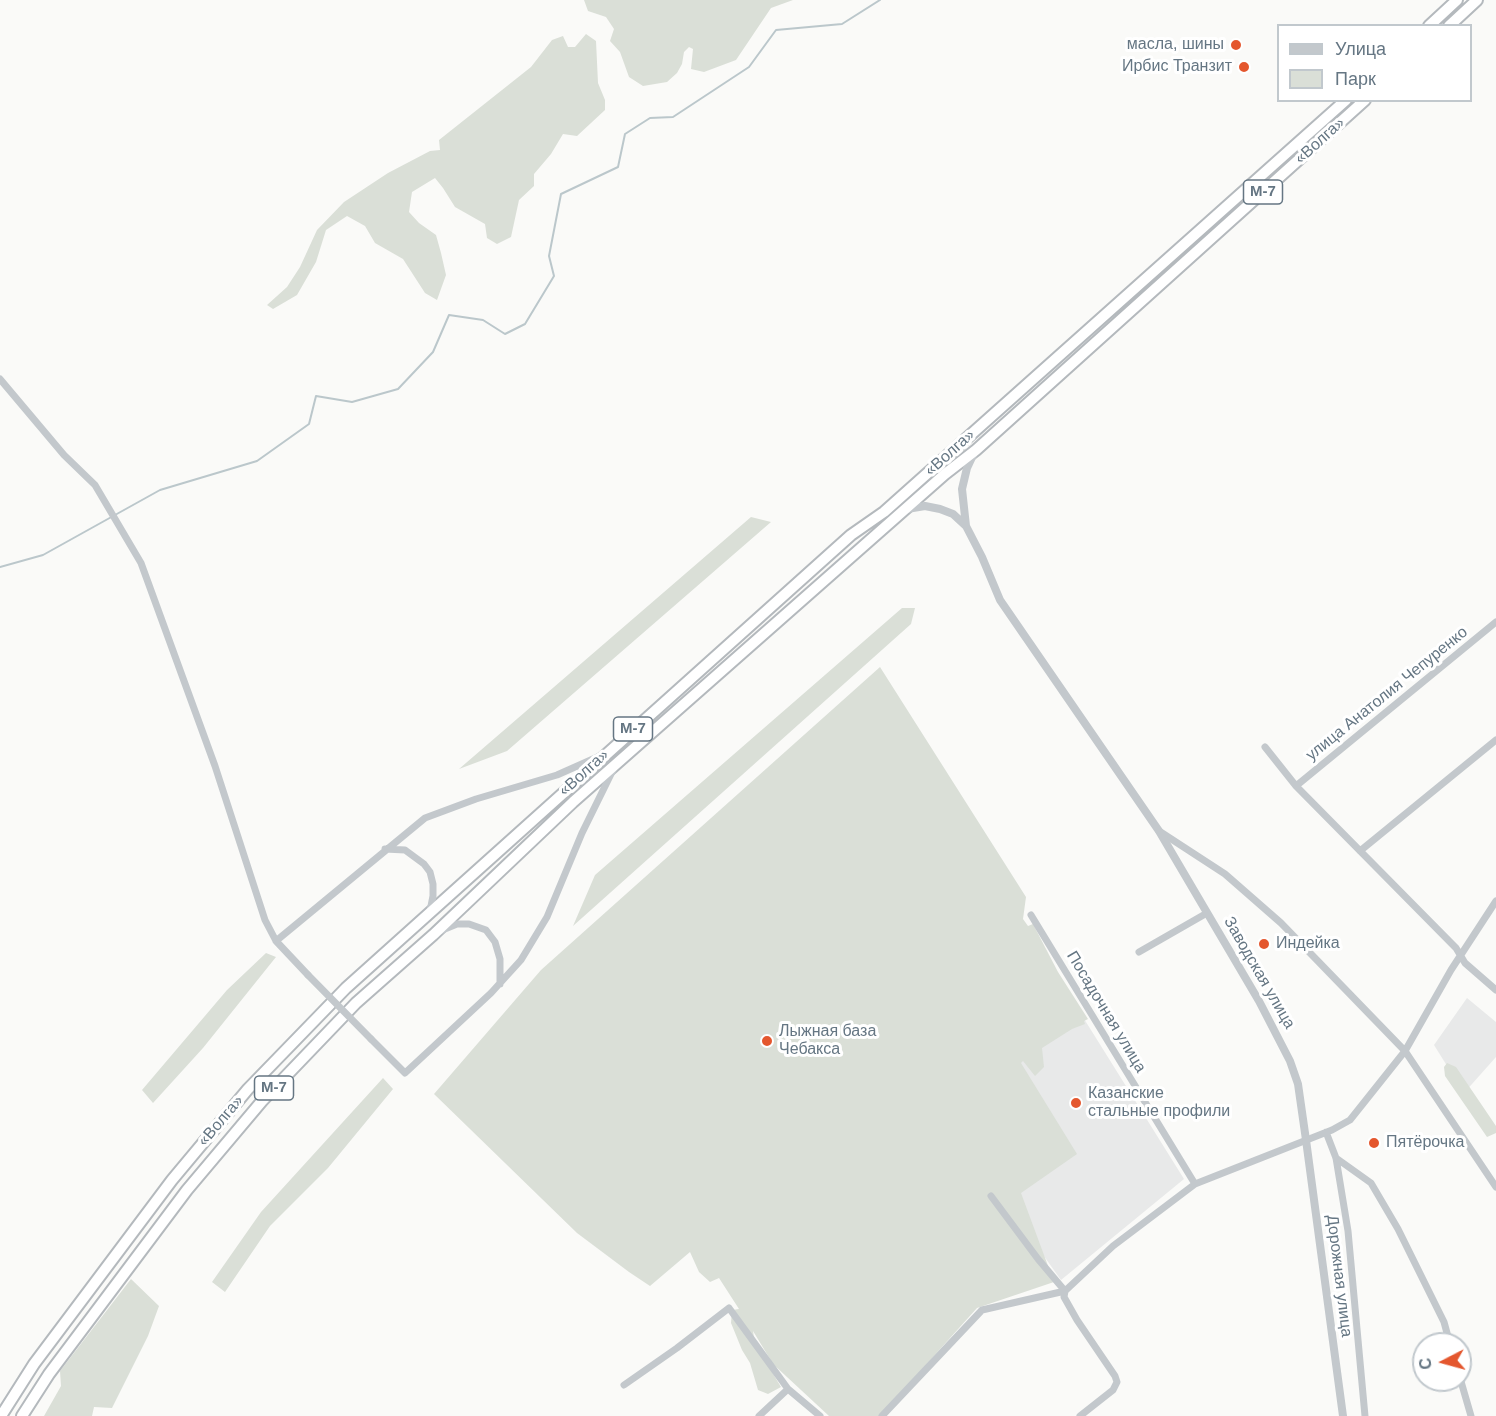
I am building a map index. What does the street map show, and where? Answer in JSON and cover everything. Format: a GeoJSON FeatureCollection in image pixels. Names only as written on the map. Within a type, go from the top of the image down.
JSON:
{"type":"FeatureCollection","features":[{"type":"Feature","properties":{"kind":"highway"},"geometry":{"type":"LineString","coordinates":[[1431,24],[1457,0]]}},
{"type":"Feature","properties":{"kind":"highway"},"geometry":{"type":"LineString","coordinates":[[1451,24],[1478,0]]}},
{"type":"Feature","properties":{"kind":"highway","name":"«Волга»"},"geometry":{"type":"LineString","coordinates":[[1,1416],[34,1364],[172,1180],[248,1089],[346,988],[851,535],[884,512],[1344,102]]}},
{"type":"Feature","properties":{"kind":"highway","name":"«Волга»"},"geometry":{"type":"LineString","coordinates":[[22,1416],[49,1374],[187,1190],[262,1101],[356,1003],[433,935],[617,764],[976,450],[1363,102]]}},
{"type":"Feature","properties":{"kind":"street"},"geometry":{"type":"LineString","coordinates":[[0,379],[64,455],[95,485],[141,563],[215,766],[265,920],[276,941],[405,1073],[500,984],[521,960],[547,917],[582,833],[617,764]]}},
{"type":"Feature","properties":{"kind":"street"},"geometry":{"type":"LineString","coordinates":[[966,526],[962,489],[967,468],[976,450]]}},
{"type":"Feature","properties":{"kind":"street"},"geometry":{"type":"LineString","coordinates":[[907,509],[925,506],[940,509],[953,514],[966,526]]}},
{"type":"Feature","properties":{"kind":"street","name":"Заводская улица"},"geometry":{"type":"LineString","coordinates":[[966,526],[1000,600],[1159,831],[1259,1001],[1290,1061],[1298,1084],[1306,1140]]}},
{"type":"Feature","properties":{"kind":"street","name":"улица Анатолия Чепуренко"},"geometry":{"type":"LineString","coordinates":[[1296,786],[1496,622]]}},
{"type":"Feature","properties":{"kind":"street"},"geometry":{"type":"LineString","coordinates":[[1360,851],[1496,740]]}},
{"type":"Feature","properties":{"kind":"street"},"geometry":{"type":"LineString","coordinates":[[1265,747],[1296,786],[1456,948],[1465,963],[1496,990]]}},
{"type":"Feature","properties":{"kind":"street"},"geometry":{"type":"LineString","coordinates":[[276,941],[425,818],[476,799],[557,775],[607,752]]}},
{"type":"Feature","properties":{"kind":"street"},"geometry":{"type":"LineString","coordinates":[[1159,831],[1225,874],[1281,923],[1405,1051],[1496,1188]]}},
{"type":"Feature","properties":{"kind":"street"},"geometry":{"type":"LineString","coordinates":[[385,849],[405,850],[424,864],[430,872],[434,896],[430,912]]}},
{"type":"Feature","properties":{"kind":"street"},"geometry":{"type":"LineString","coordinates":[[882,1416],[982,1310],[1065,1291],[1113,1246],[1195,1184],[1326,1132],[1350,1120],[1405,1051],[1460,956],[1496,901]]}},
{"type":"Feature","properties":{"kind":"street"},"geometry":{"type":"LineString","coordinates":[[1139,952],[1207,913]]}},
{"type":"Feature","properties":{"kind":"street","name":"Посадочная улица"},"geometry":{"type":"LineString","coordinates":[[1031,915],[1195,1184]]}},
{"type":"Feature","properties":{"kind":"street"},"geometry":{"type":"LineString","coordinates":[[433,935],[457,924],[470,924],[486,930],[495,942],[500,959],[500,984]]}},
{"type":"Feature","properties":{"kind":"street"},"geometry":{"type":"LineString","coordinates":[[1326,1132],[1336,1158],[1348,1231],[1365,1416]]}},
{"type":"Feature","properties":{"kind":"street","name":"Дорожная улица"},"geometry":{"type":"LineString","coordinates":[[1306,1140],[1343,1416]]}},
{"type":"Feature","properties":{"kind":"street"},"geometry":{"type":"LineString","coordinates":[[1336,1158],[1371,1183],[1398,1229],[1444,1322],[1447,1332]]}},
{"type":"Feature","properties":{"kind":"street"},"geometry":{"type":"LineString","coordinates":[[991,1196],[1065,1291],[1064,1298],[1111,1368],[1117,1382],[1113,1390],[1080,1416]]}},
{"type":"Feature","properties":{"kind":"street"},"geometry":{"type":"LineString","coordinates":[[624,1385],[729,1308],[788,1389],[820,1416]]}},
{"type":"Feature","properties":{"kind":"street"},"geometry":{"type":"LineString","coordinates":[[759,1416],[788,1389]]}},
{"type":"Feature","properties":{"kind":"street"},"geometry":{"type":"LineString","coordinates":[[1464,1392],[1471,1416]]}},
{"type":"Feature","properties":{"kind":"shaded area"},"geometry":{"type":"Polygon","coordinates":[[[1467,998],[1496,1022],[1496,1057],[1464,1093],[1434,1045],[1467,998]]]}},
{"type":"Feature","properties":{"kind":"shaded area","name":"Казанские стальные профили"},"geometry":{"type":"Polygon","coordinates":[[[1081,1014],[1184,1179],[1061,1280],[1001,1196],[952,1053],[1031,1043],[1081,1014]]]}},
{"type":"Feature","properties":{"kind":"green space"},"geometry":{"type":"Polygon","coordinates":[[[584,0],[793,0],[771,8],[736,60],[704,72],[691,69],[693,49],[689,47],[684,52],[682,64],[677,73],[667,82],[643,86],[629,77],[620,52],[610,41],[614,29],[606,17],[588,11],[584,0]]]}},
{"type":"Feature","properties":{"kind":"green space"},"geometry":{"type":"Polygon","coordinates":[[[586,34],[596,41],[598,83],[605,100],[605,110],[577,136],[563,134],[551,154],[534,174],[534,186],[519,200],[511,237],[497,244],[487,238],[485,224],[455,207],[435,178],[412,192],[409,212],[419,223],[436,235],[441,253],[446,275],[437,300],[425,293],[403,259],[375,243],[365,226],[347,216],[326,230],[316,262],[297,295],[273,309],[267,305],[287,287],[300,267],[317,230],[344,202],[388,173],[430,151],[440,150],[439,140],[531,67],[552,40],[563,36],[568,47],[575,47],[586,34]]]}},
{"type":"Feature","properties":{"kind":"green space"},"geometry":{"type":"Polygon","coordinates":[[[751,517],[771,522],[507,751],[459,769],[751,517]]]}},
{"type":"Feature","properties":{"kind":"green space"},"geometry":{"type":"Polygon","coordinates":[[[902,608],[915,608],[911,624],[573,926],[595,875],[902,608]]]}},
{"type":"Feature","properties":{"kind":"green space","name":"Лыжная база Чебакса"},"geometry":{"type":"Polygon","coordinates":[[[880,667],[1026,897],[1023,919],[1028,926],[1033,924],[1058,972],[1088,1019],[1084,1021],[1085,1024],[1072,1029],[1042,1048],[1044,1067],[1035,1076],[1023,1061],[1021,1063],[1077,1154],[1021,1193],[1054,1282],[977,1308],[880,1416],[829,1416],[773,1364],[753,1331],[755,1344],[781,1387],[768,1394],[758,1390],[750,1363],[731,1323],[732,1310],[739,1309],[719,1278],[710,1282],[699,1272],[690,1252],[650,1286],[577,1233],[434,1094],[541,970],[880,667]]]}},
{"type":"Feature","properties":{"kind":"green space"},"geometry":{"type":"Polygon","coordinates":[[[266,953],[276,957],[203,1048],[153,1103],[142,1090],[227,990],[266,953]]]}},
{"type":"Feature","properties":{"kind":"green space"},"geometry":{"type":"Polygon","coordinates":[[[1447,1063],[1456,1067],[1496,1126],[1496,1133],[1487,1137],[1445,1076],[1444,1067],[1447,1063]]]}},
{"type":"Feature","properties":{"kind":"green space"},"geometry":{"type":"Polygon","coordinates":[[[383,1078],[393,1089],[328,1168],[270,1226],[225,1292],[212,1282],[261,1212],[383,1078]]]}},
{"type":"Feature","properties":{"kind":"green space"},"geometry":{"type":"Polygon","coordinates":[[[131,1279],[159,1306],[148,1336],[112,1408],[94,1407],[92,1416],[44,1416],[61,1386],[60,1371],[131,1279]]]}},
{"type":"Feature","properties":{"kind":"waterway"},"geometry":{"type":"LineString","coordinates":[[0,567],[43,555],[160,490],[257,461],[309,424],[316,396],[352,402],[398,389],[433,352],[449,315],[483,320],[505,334],[525,324],[554,276],[549,256],[561,194],[618,167],[625,134],[650,118],[673,117],[749,67],[776,30],[842,24],[880,0]]}},
{"type":"Feature","properties":{"kind":"place","name":"масла, шины"},"geometry":{"type":"Point","coordinates":[1236,45]}},
{"type":"Feature","properties":{"kind":"place","name":"Ирбис Транзит"},"geometry":{"type":"Point","coordinates":[1244,67]}},
{"type":"Feature","properties":{"kind":"place","name":"Индейка"},"geometry":{"type":"Point","coordinates":[1264,944]}},
{"type":"Feature","properties":{"kind":"place","name":"Лыжная база Чебакса"},"geometry":{"type":"Point","coordinates":[767,1041]}},
{"type":"Feature","properties":{"kind":"place","name":"Казанские стальные профили"},"geometry":{"type":"Point","coordinates":[1076,1103]}},
{"type":"Feature","properties":{"kind":"place","name":"Пятёрочка"},"geometry":{"type":"Point","coordinates":[1374,1143]}}]}
